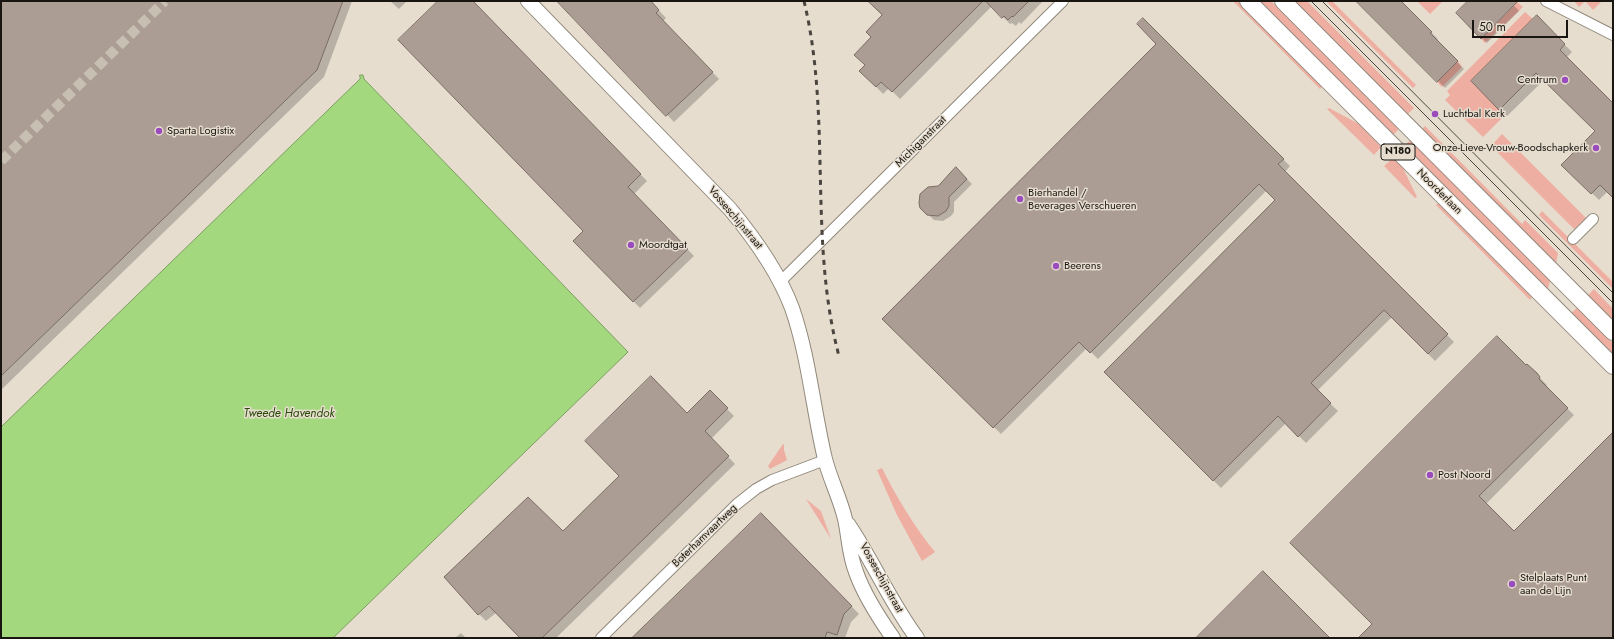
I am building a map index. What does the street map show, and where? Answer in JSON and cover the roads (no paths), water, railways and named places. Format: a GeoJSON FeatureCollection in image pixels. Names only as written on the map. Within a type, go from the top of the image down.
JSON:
{"type":"FeatureCollection","features":[{"type":"Feature","properties":{"kind":"main road","name":"Noorderlaan"},"geometry":{"type":"LineString","coordinates":[[1248,1],[1613,366]]}},
{"type":"Feature","properties":{"kind":"main road","name":"N180"},"geometry":{"type":"LineString","coordinates":[[1283,1],[1613,332]]}},
{"type":"Feature","properties":{"kind":"street","name":"Vosseschijnstraat"},"geometry":{"type":"LineString","coordinates":[[528,1],[730,208],[759,245],[780,282],[791,307],[804,350],[825,460],[845,518],[850,551],[856,572],[866,594],[893,638]]}},
{"type":"Feature","properties":{"kind":"street","name":"Michiganstraat"},"geometry":{"type":"LineString","coordinates":[[780,282],[1062,1]]}},
{"type":"Feature","properties":{"kind":"street"},"geometry":{"type":"LineString","coordinates":[[1546,1],[1613,35]]}},
{"type":"Feature","properties":{"kind":"street"},"geometry":{"type":"LineString","coordinates":[[1573,239],[1593,219]]}},
{"type":"Feature","properties":{"kind":"street","name":"Boterhamvaartweg"},"geometry":{"type":"LineString","coordinates":[[600,638],[738,504],[756,489],[772,480],[825,460]]}},
{"type":"Feature","properties":{"kind":"street","name":"Vosseschijnstraat"},"geometry":{"type":"LineString","coordinates":[[845,518],[866,551],[895,606],[917,638]]}},
{"type":"Feature","properties":{"kind":"water","name":"Tweede Havendok"},"geometry":{"type":"Polygon","coordinates":[[[360,75],[363,75],[364,79],[628,352],[333,638],[1,638],[1,427],[360,79],[360,75]]]}},
{"type":"Feature","properties":{"kind":"tunnel"},"geometry":{"type":"LineString","coordinates":[[1,161],[165,1]]}},
{"type":"Feature","properties":{"kind":"tram line"},"geometry":{"type":"LineString","coordinates":[[1311,1],[1613,303]]}},
{"type":"Feature","properties":{"kind":"tram line"},"geometry":{"type":"LineString","coordinates":[[1322,1],[1613,293]]}},
{"type":"Feature","properties":{"kind":"railway"},"geometry":{"type":"LineString","coordinates":[[804,1],[812,45],[817,89],[824,268],[830,312],[839,356]]}},
{"type":"Feature","properties":{"kind":"place","name":"Centrum"},"geometry":{"type":"Point","coordinates":[1565,80]}},
{"type":"Feature","properties":{"kind":"place","name":"Luchtbal Kerk"},"geometry":{"type":"Point","coordinates":[1435,114]}},
{"type":"Feature","properties":{"kind":"place","name":"Sparta Logistix"},"geometry":{"type":"Point","coordinates":[159,131]}},
{"type":"Feature","properties":{"kind":"place","name":"Onze-Lieve-Vrouw-Boodschapkerk"},"geometry":{"type":"Point","coordinates":[1596,148]}},
{"type":"Feature","properties":{"kind":"place","name":"Bierhandel / Beverages Verschueren"},"geometry":{"type":"Point","coordinates":[1020,199]}},
{"type":"Feature","properties":{"kind":"place","name":"Moordtgat"},"geometry":{"type":"Point","coordinates":[631,245]}},
{"type":"Feature","properties":{"kind":"place","name":"Beerens"},"geometry":{"type":"Point","coordinates":[1056,266]}},
{"type":"Feature","properties":{"kind":"place","name":"Post Noord"},"geometry":{"type":"Point","coordinates":[1430,475]}},
{"type":"Feature","properties":{"kind":"place","name":"Stelplaats Punt aan de Lijn"},"geometry":{"type":"Point","coordinates":[1512,584]}}]}
